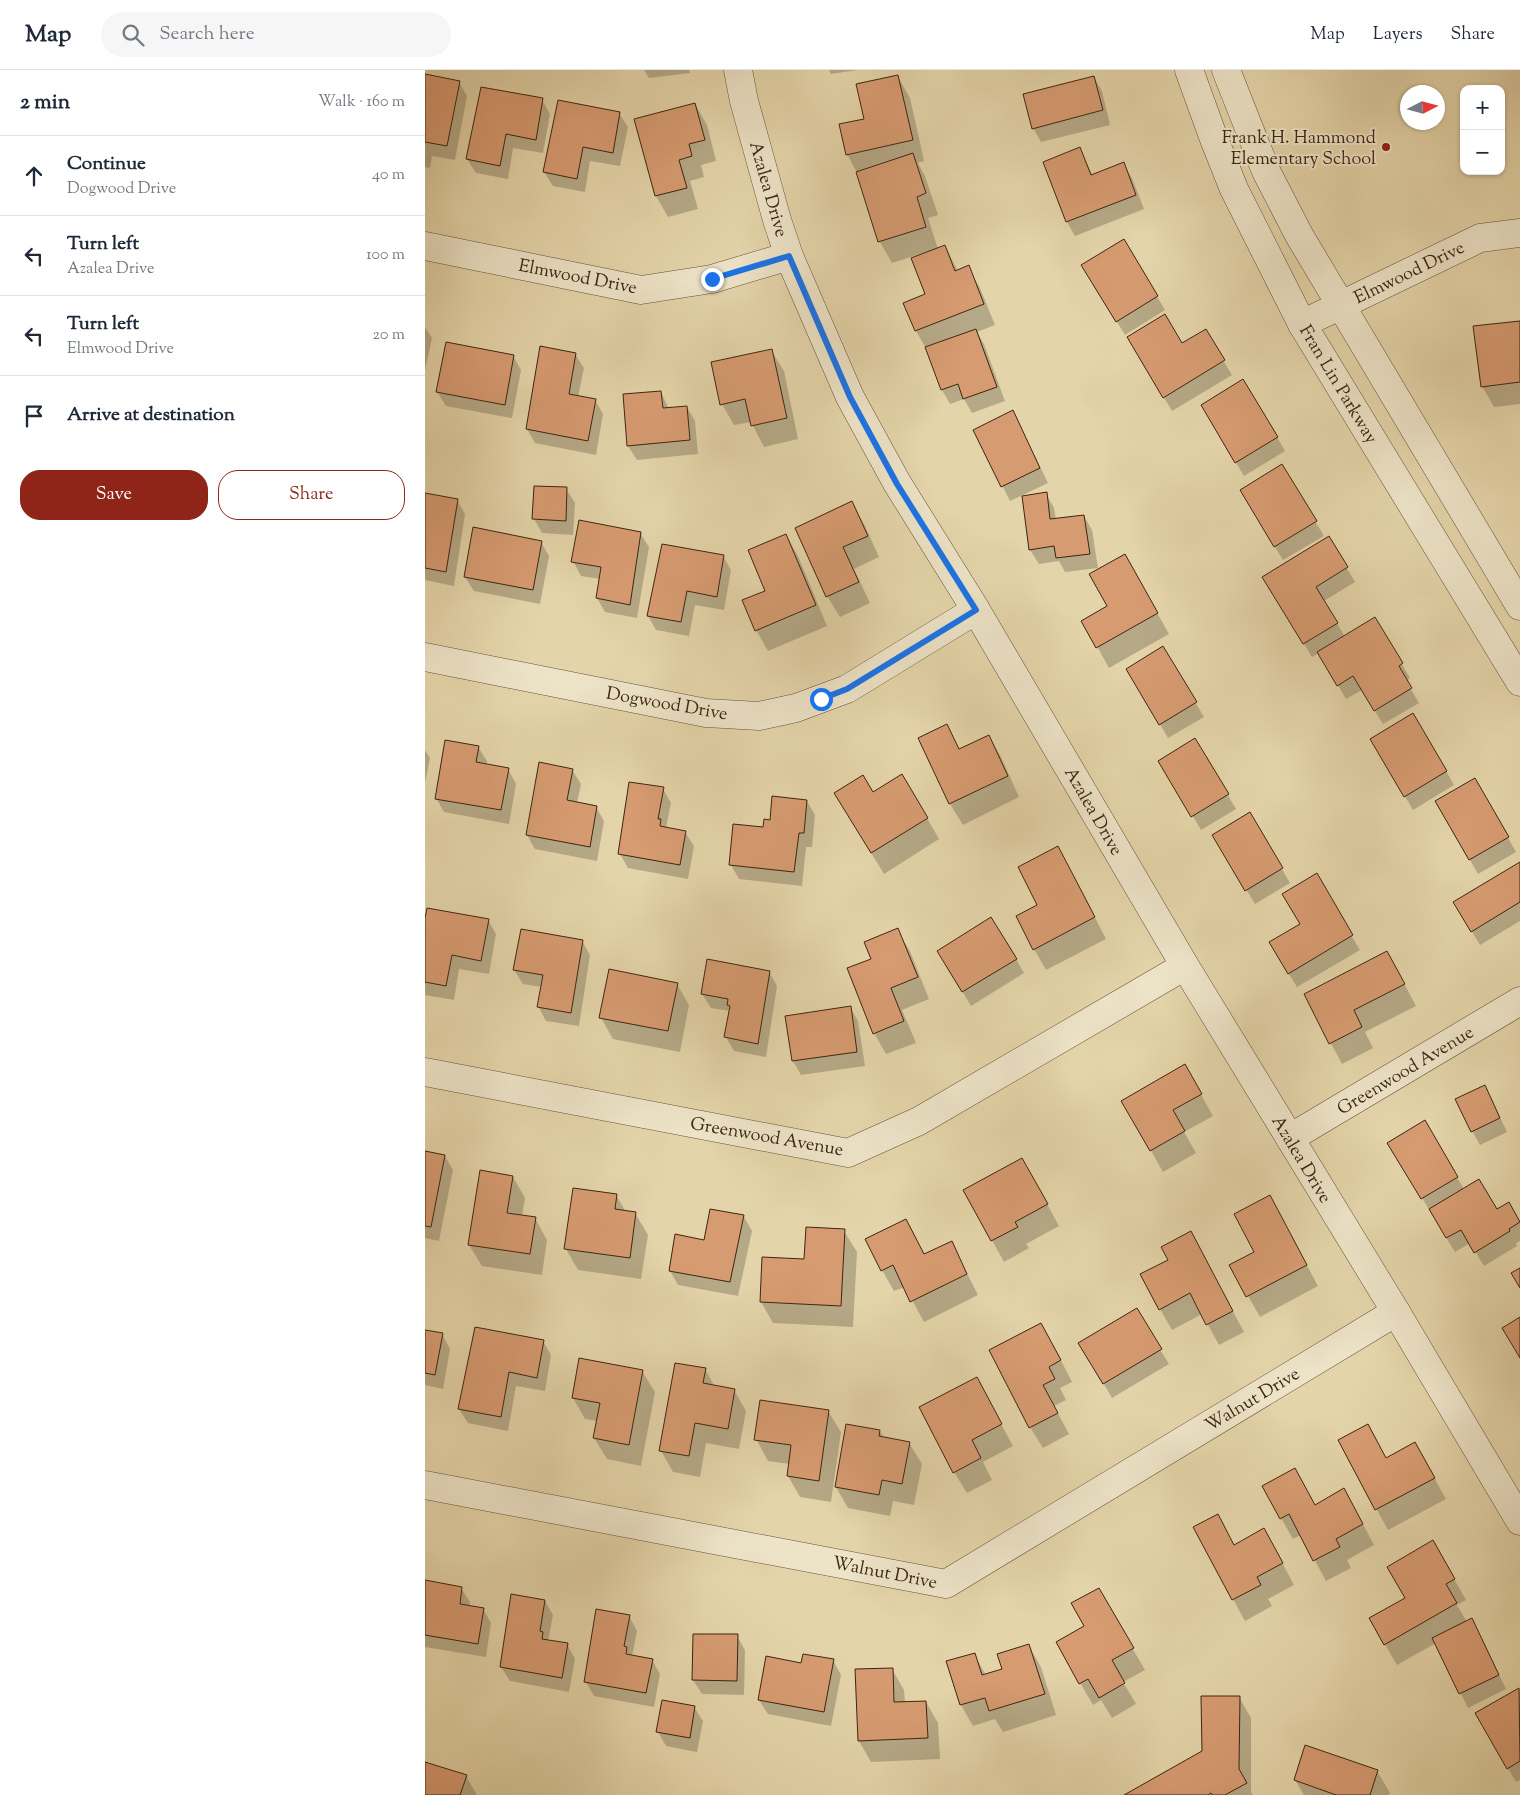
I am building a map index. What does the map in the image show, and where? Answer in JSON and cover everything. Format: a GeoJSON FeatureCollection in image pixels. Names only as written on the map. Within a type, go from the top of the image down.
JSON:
{"type":"FeatureCollection","features":[{"type":"Feature","properties":{"kind":"street","name":"Azalea Drive"},"geometry":{"type":"LineString","coordinates":[[738,70],[744,101],[789,256],[850,397],[897,484],[976,610],[1185,966],[1396,1312],[1520,1521]]}},
{"type":"Feature","properties":{"kind":"street","name":"Fran Lin Parkway"},"geometry":{"type":"LineString","coordinates":[[1189,70],[1234,189],[1302,324],[1520,682]]}},
{"type":"Feature","properties":{"kind":"street"},"geometry":{"type":"LineString","coordinates":[[1226,70],[1266,172],[1299,235],[1520,606]]}},
{"type":"Feature","properties":{"kind":"street","name":"Elmwood Drive"},"geometry":{"type":"LineString","coordinates":[[1302,324],[1480,238],[1520,233]]}},
{"type":"Feature","properties":{"kind":"street","name":"Elmwood Drive"},"geometry":{"type":"LineString","coordinates":[[425,246],[641,290],[712,279],[789,256]]}},
{"type":"Feature","properties":{"kind":"street","name":"Dogwood Drive"},"geometry":{"type":"LineString","coordinates":[[425,656],[706,713],[759,716],[796,708],[847,689],[976,610]]}},
{"type":"Feature","properties":{"kind":"street","name":"Greenwood Avenue"},"geometry":{"type":"LineString","coordinates":[[425,1072],[848,1153],[919,1120],[1185,966]]}},
{"type":"Feature","properties":{"kind":"street","name":"Greenwood Avenue"},"geometry":{"type":"LineString","coordinates":[[1290,1138],[1520,1001]]}},
{"type":"Feature","properties":{"kind":"street","name":"Walnut Drive"},"geometry":{"type":"LineString","coordinates":[[425,1485],[946,1584],[1396,1312]]}},
{"type":"Feature","properties":{"kind":"building"},"geometry":{"type":"Polygon","coordinates":[[[425,74],[460,81],[447,146],[425,142],[425,74]]]}},
{"type":"Feature","properties":{"kind":"building"},"geometry":{"type":"Polygon","coordinates":[[[898,75],[913,140],[846,155],[839,124],[864,119],[856,84],[898,75]]]}},
{"type":"Feature","properties":{"kind":"building"},"geometry":{"type":"Polygon","coordinates":[[[1094,76],[1103,110],[1032,129],[1023,94],[1094,76]]]}},
{"type":"Feature","properties":{"kind":"building"},"geometry":{"type":"Polygon","coordinates":[[[481,87],[543,98],[536,140],[506,134],[500,166],[466,159],[481,87]]]}},
{"type":"Feature","properties":{"kind":"building"},"geometry":{"type":"Polygon","coordinates":[[[558,100],[620,112],[613,153],[583,147],[577,179],[543,172],[558,100]]]}},
{"type":"Feature","properties":{"kind":"building"},"geometry":{"type":"Polygon","coordinates":[[[695,103],[705,140],[689,144],[692,156],[679,160],[687,188],[655,196],[634,119],[695,103]]]}},
{"type":"Feature","properties":{"kind":"building"},"geometry":{"type":"Polygon","coordinates":[[[1080,147],[1091,175],[1124,162],[1136,195],[1066,222],[1043,162],[1080,147]]]}},
{"type":"Feature","properties":{"kind":"building"},"geometry":{"type":"Polygon","coordinates":[[[913,153],[926,193],[917,197],[926,227],[878,242],[856,172],[913,153]]]}},
{"type":"Feature","properties":{"kind":"building"},"geometry":{"type":"Polygon","coordinates":[[[1124,239],[1158,296],[1116,322],[1081,265],[1124,239]]]}},
{"type":"Feature","properties":{"kind":"building"},"geometry":{"type":"Polygon","coordinates":[[[945,245],[955,271],[969,265],[984,304],[915,331],[903,303],[925,294],[911,258],[945,245]]]}},
{"type":"Feature","properties":{"kind":"building"},"geometry":{"type":"Polygon","coordinates":[[[1165,314],[1182,343],[1206,329],[1225,360],[1163,398],[1127,337],[1165,314]]]}},
{"type":"Feature","properties":{"kind":"building"},"geometry":{"type":"Polygon","coordinates":[[[1520,321],[1520,382],[1481,387],[1473,326],[1520,321]]]}},
{"type":"Feature","properties":{"kind":"building"},"geometry":{"type":"Polygon","coordinates":[[[976,329],[997,387],[963,399],[958,384],[941,390],[925,347],[976,329]]]}},
{"type":"Feature","properties":{"kind":"building"},"geometry":{"type":"Polygon","coordinates":[[[446,342],[514,355],[505,405],[436,392],[446,342]]]}},
{"type":"Feature","properties":{"kind":"building"},"geometry":{"type":"Polygon","coordinates":[[[540,346],[576,353],[569,394],[596,399],[588,441],[526,429],[540,346]]]}},
{"type":"Feature","properties":{"kind":"building"},"geometry":{"type":"Polygon","coordinates":[[[772,349],[787,418],[751,426],[745,399],[720,405],[711,362],[772,349]]]}},
{"type":"Feature","properties":{"kind":"building"},"geometry":{"type":"Polygon","coordinates":[[[1243,379],[1278,437],[1235,463],[1201,405],[1243,379]]]}},
{"type":"Feature","properties":{"kind":"building"},"geometry":{"type":"Polygon","coordinates":[[[661,391],[663,408],[687,406],[690,440],[627,446],[623,394],[661,391]]]}},
{"type":"Feature","properties":{"kind":"building"},"geometry":{"type":"Polygon","coordinates":[[[1013,410],[1040,468],[1001,487],[973,430],[1013,410]]]}},
{"type":"Feature","properties":{"kind":"building"},"geometry":{"type":"Polygon","coordinates":[[[1282,464],[1317,521],[1274,547],[1240,490],[1282,464]]]}},
{"type":"Feature","properties":{"kind":"building"},"geometry":{"type":"Polygon","coordinates":[[[534,486],[567,487],[566,521],[532,519],[534,486]]]}},
{"type":"Feature","properties":{"kind":"building"},"geometry":{"type":"Polygon","coordinates":[[[1047,492],[1050,519],[1084,515],[1090,554],[1056,558],[1054,546],[1029,550],[1022,496],[1047,492]]]}},
{"type":"Feature","properties":{"kind":"building"},"geometry":{"type":"Polygon","coordinates":[[[425,493],[458,499],[446,572],[425,568],[425,493]]]}},
{"type":"Feature","properties":{"kind":"building"},"geometry":{"type":"Polygon","coordinates":[[[852,501],[868,536],[843,547],[859,582],[826,597],[795,528],[852,501]]]}},
{"type":"Feature","properties":{"kind":"building"},"geometry":{"type":"Polygon","coordinates":[[[579,520],[641,532],[630,605],[596,598],[601,567],[571,562],[579,520]]]}},
{"type":"Feature","properties":{"kind":"building"},"geometry":{"type":"Polygon","coordinates":[[[473,527],[542,541],[533,590],[464,577],[473,527]]]}},
{"type":"Feature","properties":{"kind":"building"},"geometry":{"type":"Polygon","coordinates":[[[786,534],[816,605],[755,631],[742,600],[765,591],[748,550],[786,534]]]}},
{"type":"Feature","properties":{"kind":"building"},"geometry":{"type":"Polygon","coordinates":[[[1329,536],[1348,567],[1316,587],[1338,623],[1303,644],[1262,577],[1329,536]]]}},
{"type":"Feature","properties":{"kind":"building"},"geometry":{"type":"Polygon","coordinates":[[[662,544],[724,555],[717,597],[687,591],[681,622],[647,616],[662,544]]]}},
{"type":"Feature","properties":{"kind":"building"},"geometry":{"type":"Polygon","coordinates":[[[1125,554],[1158,613],[1096,648],[1081,621],[1107,606],[1089,574],[1125,554]]]}},
{"type":"Feature","properties":{"kind":"building"},"geometry":{"type":"Polygon","coordinates":[[[1375,617],[1403,663],[1399,666],[1412,688],[1374,711],[1353,676],[1337,686],[1317,652],[1375,617]]]}},
{"type":"Feature","properties":{"kind":"building"},"geometry":{"type":"Polygon","coordinates":[[[1163,646],[1197,702],[1159,725],[1126,669],[1163,646]]]}},
{"type":"Feature","properties":{"kind":"building"},"geometry":{"type":"Polygon","coordinates":[[[1413,713],[1447,771],[1404,797],[1370,739],[1413,713]]]}},
{"type":"Feature","properties":{"kind":"building"},"geometry":{"type":"Polygon","coordinates":[[[947,724],[959,749],[989,735],[1008,776],[949,804],[918,738],[947,724]]]}},
{"type":"Feature","properties":{"kind":"building"},"geometry":{"type":"Polygon","coordinates":[[[1195,738],[1229,794],[1191,817],[1158,761],[1195,738]]]}},
{"type":"Feature","properties":{"kind":"building"},"geometry":{"type":"Polygon","coordinates":[[[445,740],[479,746],[476,762],[509,768],[501,810],[435,799],[445,740]]]}},
{"type":"Feature","properties":{"kind":"building"},"geometry":{"type":"Polygon","coordinates":[[[539,762],[573,769],[567,800],[597,806],[590,847],[526,835],[539,762]]]}},
{"type":"Feature","properties":{"kind":"building"},"geometry":{"type":"Polygon","coordinates":[[[902,774],[928,818],[871,853],[834,793],[863,775],[873,792],[902,774]]]}},
{"type":"Feature","properties":{"kind":"building"},"geometry":{"type":"Polygon","coordinates":[[[1475,778],[1509,837],[1469,860],[1435,801],[1475,778]]]}},
{"type":"Feature","properties":{"kind":"building"},"geometry":{"type":"Polygon","coordinates":[[[629,782],[664,787],[658,819],[661,819],[660,826],[686,831],[680,865],[618,854],[629,782]]]}},
{"type":"Feature","properties":{"kind":"building"},"geometry":{"type":"Polygon","coordinates":[[[772,796],[807,800],[804,833],[799,833],[794,872],[729,865],[733,824],[763,827],[764,819],[770,820],[772,796]]]}},
{"type":"Feature","properties":{"kind":"building"},"geometry":{"type":"Polygon","coordinates":[[[1250,812],[1283,868],[1245,891],[1212,835],[1250,812]]]}},
{"type":"Feature","properties":{"kind":"building"},"geometry":{"type":"Polygon","coordinates":[[[1058,846],[1095,917],[1033,950],[1016,916],[1037,905],[1018,867],[1058,846]]]}},
{"type":"Feature","properties":{"kind":"building"},"geometry":{"type":"Polygon","coordinates":[[[1520,862],[1520,902],[1471,932],[1453,902],[1520,862]]]}},
{"type":"Feature","properties":{"kind":"building"},"geometry":{"type":"Polygon","coordinates":[[[1317,873],[1353,935],[1288,974],[1269,942],[1300,924],[1282,894],[1317,873]]]}},
{"type":"Feature","properties":{"kind":"building"},"geometry":{"type":"Polygon","coordinates":[[[427,908],[489,919],[481,961],[452,955],[446,986],[425,982],[425,918],[427,908]]]}},
{"type":"Feature","properties":{"kind":"building"},"geometry":{"type":"Polygon","coordinates":[[[991,917],[1017,959],[962,992],[937,951],[991,917]]]}},
{"type":"Feature","properties":{"kind":"building"},"geometry":{"type":"Polygon","coordinates":[[[898,928],[918,977],[891,988],[904,1021],[873,1034],[847,968],[871,959],[864,942],[898,928]]]}},
{"type":"Feature","properties":{"kind":"building"},"geometry":{"type":"Polygon","coordinates":[[[521,929],[583,940],[571,1013],[537,1007],[543,975],[513,970],[521,929]]]}},
{"type":"Feature","properties":{"kind":"building"},"geometry":{"type":"Polygon","coordinates":[[[1387,951],[1405,984],[1354,1010],[1362,1027],[1329,1044],[1304,994],[1387,951]]]}},
{"type":"Feature","properties":{"kind":"building"},"geometry":{"type":"Polygon","coordinates":[[[707,959],[770,971],[758,1044],[724,1037],[730,1006],[727,1005],[728,999],[701,994],[707,959]]]}},
{"type":"Feature","properties":{"kind":"building"},"geometry":{"type":"Polygon","coordinates":[[[609,969],[678,983],[668,1031],[599,1018],[609,969]]]}},
{"type":"Feature","properties":{"kind":"building"},"geometry":{"type":"Polygon","coordinates":[[[851,1006],[857,1052],[792,1061],[785,1016],[851,1006]]]}},
{"type":"Feature","properties":{"kind":"building"},"geometry":{"type":"Polygon","coordinates":[[[1185,1064],[1202,1094],[1173,1110],[1185,1131],[1150,1151],[1121,1101],[1185,1064]]]}},
{"type":"Feature","properties":{"kind":"building"},"geometry":{"type":"Polygon","coordinates":[[[1485,1085],[1500,1118],[1471,1132],[1455,1099],[1485,1085]]]}},
{"type":"Feature","properties":{"kind":"building"},"geometry":{"type":"Polygon","coordinates":[[[1425,1120],[1458,1177],[1421,1199],[1387,1143],[1425,1120]]]}},
{"type":"Feature","properties":{"kind":"building"},"geometry":{"type":"Polygon","coordinates":[[[425,1151],[445,1155],[431,1227],[425,1226],[425,1151]]]}},
{"type":"Feature","properties":{"kind":"building"},"geometry":{"type":"Polygon","coordinates":[[[1022,1158],[1048,1204],[1015,1222],[1018,1227],[991,1241],[963,1190],[1022,1158]]]}},
{"type":"Feature","properties":{"kind":"building"},"geometry":{"type":"Polygon","coordinates":[[[480,1170],[513,1176],[507,1213],[536,1217],[530,1254],[468,1245],[480,1170]]]}},
{"type":"Feature","properties":{"kind":"building"},"geometry":{"type":"Polygon","coordinates":[[[1479,1179],[1497,1209],[1509,1202],[1520,1222],[1509,1229],[1510,1231],[1474,1253],[1461,1230],[1446,1238],[1429,1209],[1479,1179]]]}},
{"type":"Feature","properties":{"kind":"building"},"geometry":{"type":"Polygon","coordinates":[[[573,1188],[617,1194],[615,1209],[636,1212],[630,1258],[564,1249],[573,1188]]]}},
{"type":"Feature","properties":{"kind":"building"},"geometry":{"type":"Polygon","coordinates":[[[1270,1195],[1307,1265],[1246,1297],[1229,1265],[1254,1252],[1234,1214],[1270,1195]]]}},
{"type":"Feature","properties":{"kind":"building"},"geometry":{"type":"Polygon","coordinates":[[[710,1209],[744,1215],[730,1282],[669,1271],[675,1234],[704,1240],[710,1209]]]}},
{"type":"Feature","properties":{"kind":"building"},"geometry":{"type":"Polygon","coordinates":[[[906,1219],[924,1254],[952,1241],[967,1274],[910,1302],[893,1265],[881,1271],[865,1239],[906,1219]]]}},
{"type":"Feature","properties":{"kind":"building"},"geometry":{"type":"Polygon","coordinates":[[[806,1227],[845,1229],[841,1306],[760,1302],[762,1257],[804,1259],[806,1227]]]}},
{"type":"Feature","properties":{"kind":"building"},"geometry":{"type":"Polygon","coordinates":[[[1191,1231],[1233,1311],[1206,1325],[1190,1293],[1159,1310],[1140,1274],[1168,1260],[1161,1247],[1191,1231]]]}},
{"type":"Feature","properties":{"kind":"building"},"geometry":{"type":"Polygon","coordinates":[[[1520,1268],[1520,1288],[1511,1273],[1520,1268]]]}},
{"type":"Feature","properties":{"kind":"building"},"geometry":{"type":"Polygon","coordinates":[[[1137,1308],[1162,1349],[1103,1384],[1078,1343],[1137,1308]]]}},
{"type":"Feature","properties":{"kind":"building"},"geometry":{"type":"Polygon","coordinates":[[[1520,1317],[1520,1358],[1502,1328],[1520,1317]]]}},
{"type":"Feature","properties":{"kind":"building"},"geometry":{"type":"Polygon","coordinates":[[[1041,1323],[1061,1360],[1049,1367],[1055,1379],[1043,1385],[1058,1413],[1029,1428],[989,1350],[1041,1323]]]}},
{"type":"Feature","properties":{"kind":"building"},"geometry":{"type":"Polygon","coordinates":[[[475,1327],[544,1340],[537,1378],[509,1372],[501,1417],[458,1409],[475,1327]]]}},
{"type":"Feature","properties":{"kind":"building"},"geometry":{"type":"Polygon","coordinates":[[[425,1330],[443,1333],[435,1375],[425,1373],[425,1330]]]}},
{"type":"Feature","properties":{"kind":"building"},"geometry":{"type":"Polygon","coordinates":[[[579,1358],[643,1370],[629,1445],[593,1438],[600,1403],[572,1398],[579,1358]]]}},
{"type":"Feature","properties":{"kind":"building"},"geometry":{"type":"Polygon","coordinates":[[[675,1363],[706,1368],[703,1383],[735,1389],[728,1429],[695,1423],[689,1456],[659,1451],[675,1363]]]}},
{"type":"Feature","properties":{"kind":"building"},"geometry":{"type":"Polygon","coordinates":[[[977,1377],[1002,1424],[972,1440],[981,1458],[953,1473],[919,1407],[977,1377]]]}},
{"type":"Feature","properties":{"kind":"building"},"geometry":{"type":"Polygon","coordinates":[[[760,1400],[829,1410],[819,1481],[787,1476],[791,1445],[754,1440],[760,1400]]]}},
{"type":"Feature","properties":{"kind":"building"},"geometry":{"type":"Polygon","coordinates":[[[846,1424],[880,1430],[879,1436],[910,1442],[902,1484],[882,1480],[879,1495],[835,1487],[846,1424]]]}},
{"type":"Feature","properties":{"kind":"building"},"geometry":{"type":"Polygon","coordinates":[[[1368,1424],[1386,1458],[1415,1442],[1435,1478],[1375,1510],[1338,1440],[1368,1424]]]}},
{"type":"Feature","properties":{"kind":"building"},"geometry":{"type":"Polygon","coordinates":[[[1295,1468],[1315,1505],[1344,1488],[1363,1524],[1336,1539],[1340,1547],[1313,1561],[1289,1514],[1280,1519],[1262,1486],[1295,1468]]]}},
{"type":"Feature","properties":{"kind":"building"},"geometry":{"type":"Polygon","coordinates":[[[1218,1514],[1234,1545],[1264,1528],[1283,1563],[1257,1577],[1261,1585],[1232,1600],[1193,1527],[1218,1514]]]}},
{"type":"Feature","properties":{"kind":"building"},"geometry":{"type":"Polygon","coordinates":[[[1433,1540],[1455,1579],[1446,1584],[1457,1603],[1384,1645],[1369,1618],[1405,1598],[1387,1567],[1433,1540]]]}},
{"type":"Feature","properties":{"kind":"building"},"geometry":{"type":"Polygon","coordinates":[[[425,1580],[462,1587],[460,1604],[484,1608],[478,1644],[425,1635],[425,1580]]]}},
{"type":"Feature","properties":{"kind":"building"},"geometry":{"type":"Polygon","coordinates":[[[1099,1588],[1134,1648],[1112,1660],[1125,1683],[1099,1698],[1088,1679],[1079,1684],[1056,1642],[1084,1626],[1071,1603],[1099,1588]]]}},
{"type":"Feature","properties":{"kind":"building"},"geometry":{"type":"Polygon","coordinates":[[[511,1594],[545,1600],[540,1631],[543,1632],[542,1639],[568,1643],[562,1678],[500,1667],[511,1594]]]}},
{"type":"Feature","properties":{"kind":"building"},"geometry":{"type":"Polygon","coordinates":[[[596,1609],[630,1615],[624,1646],[627,1647],[626,1654],[653,1659],[646,1693],[584,1682],[596,1609]]]}},
{"type":"Feature","properties":{"kind":"building"},"geometry":{"type":"Polygon","coordinates":[[[1472,1618],[1499,1675],[1459,1694],[1432,1638],[1472,1618]]]}},
{"type":"Feature","properties":{"kind":"building"},"geometry":{"type":"Polygon","coordinates":[[[693,1634],[738,1634],[737,1681],[692,1680],[693,1634]]]}},
{"type":"Feature","properties":{"kind":"building"},"geometry":{"type":"Polygon","coordinates":[[[1029,1644],[1045,1694],[989,1711],[985,1698],[960,1705],[946,1661],[975,1653],[982,1675],[1002,1669],[997,1654],[1029,1644]]]}},
{"type":"Feature","properties":{"kind":"building"},"geometry":{"type":"Polygon","coordinates":[[[803,1654],[834,1659],[824,1712],[758,1700],[766,1656],[801,1663],[803,1654]]]}},
{"type":"Feature","properties":{"kind":"building"},"geometry":{"type":"Polygon","coordinates":[[[893,1668],[894,1702],[926,1701],[928,1738],[858,1741],[855,1669],[893,1668]]]}},
{"type":"Feature","properties":{"kind":"building"},"geometry":{"type":"Polygon","coordinates":[[[1519,1688],[1520,1761],[1507,1769],[1475,1713],[1519,1688]]]}},
{"type":"Feature","properties":{"kind":"building"},"geometry":{"type":"Polygon","coordinates":[[[1201,1696],[1240,1696],[1239,1769],[1247,1783],[1225,1795],[1212,1795],[1211,1793],[1208,1795],[1124,1795],[1202,1751],[1201,1696]]]}},
{"type":"Feature","properties":{"kind":"building"},"geometry":{"type":"Polygon","coordinates":[[[662,1700],[695,1706],[690,1738],[656,1732],[662,1700]]]}},
{"type":"Feature","properties":{"kind":"building"},"geometry":{"type":"Polygon","coordinates":[[[1305,1745],[1378,1770],[1370,1795],[1336,1795],[1294,1780],[1305,1745]]]}},
{"type":"Feature","properties":{"kind":"building"},"geometry":{"type":"Polygon","coordinates":[[[425,1762],[467,1775],[460,1795],[425,1795],[425,1762]]]}},
{"type":"Feature","properties":{"kind":"place","name":"Frank H. Hammond Elementary School"},"geometry":{"type":"Point","coordinates":[1386,147]}},
{"type":"Feature","properties":{"kind":"route"},"geometry":{"type":"LineString","coordinates":[[712,279],[789,256],[850,397],[897,484],[976,610],[847,689],[821,699]]}}]}
